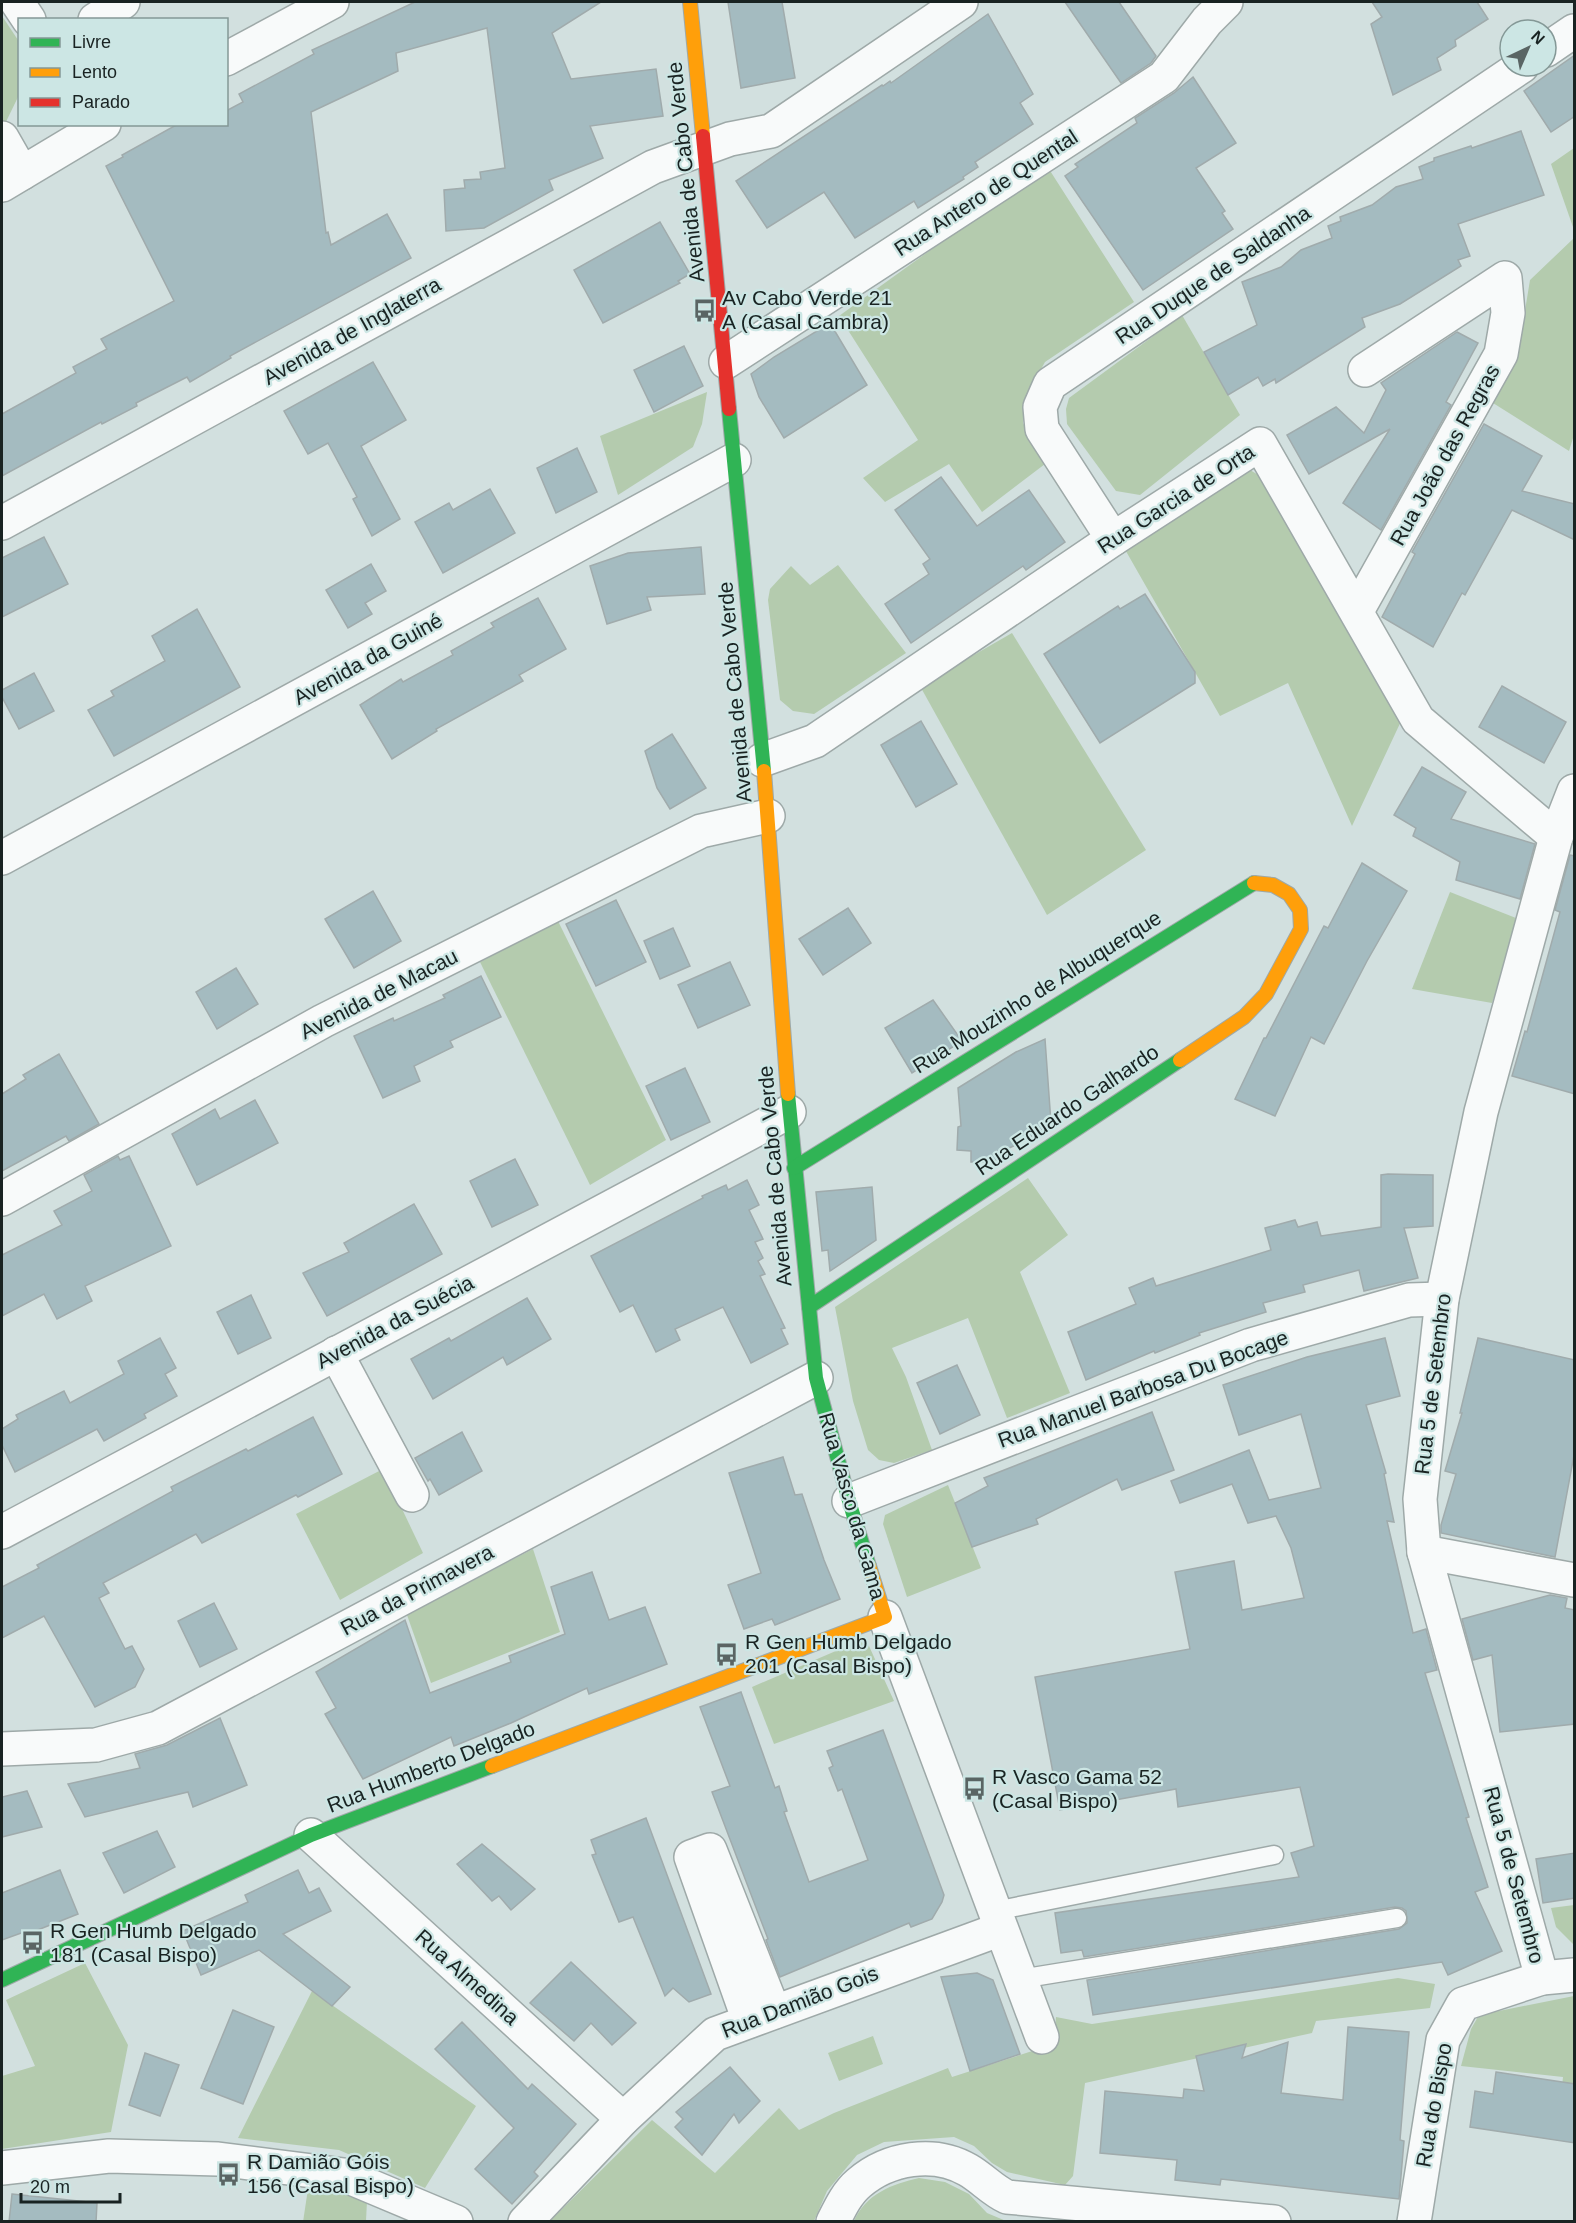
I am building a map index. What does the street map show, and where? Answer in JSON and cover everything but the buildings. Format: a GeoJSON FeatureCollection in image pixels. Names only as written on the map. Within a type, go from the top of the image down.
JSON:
{"type":"FeatureCollection","features":[{"type":"Feature","properties":{"kind":"street"},"geometry":{"type":"LineString","coordinates":[[17,2],[28,18]]}},
{"type":"Feature","properties":{"kind":"street"},"geometry":{"type":"LineString","coordinates":[[98,18],[123,2]]}},
{"type":"Feature","properties":{"kind":"street"},"geometry":{"type":"LineString","coordinates":[[228,58],[332,2]]}},
{"type":"Feature","properties":{"kind":"street","name":"Avenida de Cabo Verde"},"geometry":{"type":"LineString","coordinates":[[690,2],[768,816],[789,1112],[816,1378]]}},
{"type":"Feature","properties":{"kind":"street","name":"Avenida de Inglaterra"},"geometry":{"type":"LineString","coordinates":[[2,522],[653,167],[730,139],[771,131],[961,2]]}},
{"type":"Feature","properties":{"kind":"street","name":"Rua Antero de Quental"},"geometry":{"type":"LineString","coordinates":[[726,362],[1164,77],[1209,8]]}},
{"type":"Feature","properties":{"kind":"street"},"geometry":{"type":"LineString","coordinates":[[1558,42],[1575,31]]}},
{"type":"Feature","properties":{"kind":"street","name":"Rua Duque de Saldanha"},"geometry":{"type":"LineString","coordinates":[[1113,539],[1042,429],[1040,407],[1050,384],[1504,78]]}},
{"type":"Feature","properties":{"kind":"street"},"geometry":{"type":"LineString","coordinates":[[2,138],[12,179],[100,126]]}},
{"type":"Feature","properties":{"kind":"street","name":"Rua João das Regras"},"geometry":{"type":"LineString","coordinates":[[1357,611],[1501,354],[1508,313],[1506,278],[1365,370]]}},
{"type":"Feature","properties":{"kind":"street","name":"Rua Garcia de Orta"},"geometry":{"type":"LineString","coordinates":[[762,760],[815,741],[1113,539],[1260,444],[1418,720],[1556,837]]}},
{"type":"Feature","properties":{"kind":"street","name":"Avenida da Guiné"},"geometry":{"type":"LineString","coordinates":[[2,858],[734,460]]}},
{"type":"Feature","properties":{"kind":"street","name":"Rua 5 de Setembro"},"geometry":{"type":"LineString","coordinates":[[1542,1978],[1424,1552],[1420,1499],[1442,1299],[1481,1112],[1556,837],[1575,791]]}},
{"type":"Feature","properties":{"kind":"street","name":"Avenida de Macau"},"geometry":{"type":"LineString","coordinates":[[2,1199],[323,1021],[680,841],[701,831],[768,816]]}},
{"type":"Feature","properties":{"kind":"street","name":"Rua Mouzinho de Albuquerque"},"geometry":{"type":"LineString","coordinates":[[794,1168],[1253,883],[1273,885],[1289,894],[1300,910]]}},
{"type":"Feature","properties":{"kind":"street","name":"Rua Eduardo Galhardo"},"geometry":{"type":"LineString","coordinates":[[809,1307],[1244,1017],[1266,994],[1301,929],[1300,910]]}},
{"type":"Feature","properties":{"kind":"street","name":"Avenida da Suécia"},"geometry":{"type":"LineString","coordinates":[[2,1532],[789,1112]]}},
{"type":"Feature","properties":{"kind":"street","name":"Rua Manuel Barbosa Du Bocage"},"geometry":{"type":"LineString","coordinates":[[849,1501],[1251,1345],[1409,1300],[1442,1299]]}},
{"type":"Feature","properties":{"kind":"street"},"geometry":{"type":"LineString","coordinates":[[336,1353],[412,1495]]}},
{"type":"Feature","properties":{"kind":"street","name":"Rua Vasco da Gama"},"geometry":{"type":"LineString","coordinates":[[816,1378],[849,1501],[885,1617],[1042,2037]]}},
{"type":"Feature","properties":{"kind":"street","name":"Rua da Primavera"},"geometry":{"type":"LineString","coordinates":[[2,1749],[96,1745],[158,1728],[816,1378]]}},
{"type":"Feature","properties":{"kind":"street"},"geometry":{"type":"LineString","coordinates":[[1424,1552],[1575,1580]]}},
{"type":"Feature","properties":{"kind":"street","name":"Rua Humberto Delgado"},"geometry":{"type":"LineString","coordinates":[[2,1980],[311,1835],[885,1617]]}},
{"type":"Feature","properties":{"kind":"street","name":"Rua Almedina"},"geometry":{"type":"LineString","coordinates":[[311,1835],[623,2119]]}},
{"type":"Feature","properties":{"kind":"street","name":"Rua Damião Gois"},"geometry":{"type":"LineString","coordinates":[[525,2222],[623,2119],[715,2034],[998,1920]]}},
{"type":"Feature","properties":{"kind":"street","name":"Rua do Bispo"},"geometry":{"type":"LineString","coordinates":[[1414,2222],[1443,2040],[1463,2004],[1542,1978],[1575,1975]]}},
{"type":"Feature","properties":{"kind":"street"},"geometry":{"type":"LineString","coordinates":[[2,2168],[109,2156],[218,2159],[344,2175],[456,2222]]}},
{"type":"Feature","properties":{"kind":"street"},"geometry":{"type":"LineString","coordinates":[[833,2222],[842,2204],[858,2184],[879,2169],[901,2161],[923,2158],[948,2162],[968,2170],[994,2191],[1007,2197],[1274,2222]]}},
{"type":"Feature","properties":{"kind":"lane"},"geometry":{"type":"LineString","coordinates":[[998,1920],[1274,1856]]}},
{"type":"Feature","properties":{"kind":"lane"},"geometry":{"type":"LineString","coordinates":[[1020,1979],[1397,1918]]}},
{"type":"Feature","properties":{"kind":"green space"},"geometry":{"type":"Polygon","coordinates":[[[2,16],[18,40],[18,97],[2,130],[2,16]]]}},
{"type":"Feature","properties":{"kind":"green space"},"geometry":{"type":"Polygon","coordinates":[[[1574,148],[1574,230],[1551,164],[1574,148]]]}},
{"type":"Feature","properties":{"kind":"green space"},"geometry":{"type":"Polygon","coordinates":[[[1047,166],[1134,302],[1045,362],[1026,396],[1023,423],[1045,464],[982,512],[949,464],[885,502],[863,478],[918,440],[839,316],[1047,166]]]}},
{"type":"Feature","properties":{"kind":"green space"},"geometry":{"type":"Polygon","coordinates":[[[1574,238],[1574,435],[1569,451],[1493,403],[1520,341],[1530,280],[1574,238]]]}},
{"type":"Feature","properties":{"kind":"green space"},"geometry":{"type":"Polygon","coordinates":[[[1182,315],[1240,415],[1140,495],[1116,491],[1067,424],[1066,409],[1069,398],[1182,315]]]}},
{"type":"Feature","properties":{"kind":"green space"},"geometry":{"type":"Polygon","coordinates":[[[707,392],[702,424],[693,447],[618,495],[600,436],[707,392]]]}},
{"type":"Feature","properties":{"kind":"green space"},"geometry":{"type":"Polygon","coordinates":[[[1250,470],[1260,476],[1403,717],[1352,826],[1288,683],[1220,716],[1123,546],[1250,470]]]}},
{"type":"Feature","properties":{"kind":"green space"},"geometry":{"type":"Polygon","coordinates":[[[838,565],[906,653],[814,714],[793,711],[780,700],[768,600],[770,589],[791,566],[810,585],[838,565]]]}},
{"type":"Feature","properties":{"kind":"green space"},"geometry":{"type":"Polygon","coordinates":[[[1012,633],[1146,850],[1047,915],[920,686],[1012,633]]]}},
{"type":"Feature","properties":{"kind":"green space"},"geometry":{"type":"Polygon","coordinates":[[[1450,892],[1521,920],[1492,1003],[1412,989],[1450,892]]]}},
{"type":"Feature","properties":{"kind":"green space"},"geometry":{"type":"Polygon","coordinates":[[[557,919],[666,1140],[590,1185],[480,962],[557,919]]]}},
{"type":"Feature","properties":{"kind":"green space"},"geometry":{"type":"Polygon","coordinates":[[[1028,1178],[1068,1235],[1020,1272],[1070,1393],[1007,1418],[968,1318],[892,1348],[906,1377],[932,1450],[894,1463],[879,1460],[868,1450],[853,1401],[835,1307],[1028,1178]]]}},
{"type":"Feature","properties":{"kind":"green space"},"geometry":{"type":"Polygon","coordinates":[[[383,1469],[423,1553],[340,1600],[296,1514],[383,1469]]]}},
{"type":"Feature","properties":{"kind":"green space"},"geometry":{"type":"Polygon","coordinates":[[[948,1485],[981,1568],[907,1597],[883,1524],[885,1515],[948,1485]]]}},
{"type":"Feature","properties":{"kind":"green space"},"geometry":{"type":"Polygon","coordinates":[[[533,1549],[560,1632],[431,1683],[407,1615],[533,1549]]]}},
{"type":"Feature","properties":{"kind":"green space"},"geometry":{"type":"Polygon","coordinates":[[[859,1641],[869,1646],[894,1701],[774,1744],[752,1687],[859,1641]]]}},
{"type":"Feature","properties":{"kind":"green space"},"geometry":{"type":"Polygon","coordinates":[[[1574,1905],[1574,1945],[1556,1927],[1551,1908],[1574,1905]]]}},
{"type":"Feature","properties":{"kind":"green space"},"geometry":{"type":"Polygon","coordinates":[[[85,1963],[128,2045],[111,2132],[2,2149],[2,2076],[35,2066],[6,2000],[85,1963]]]}},
{"type":"Feature","properties":{"kind":"green space"},"geometry":{"type":"Polygon","coordinates":[[[1398,1978],[1435,1984],[1430,2008],[1316,2021],[1312,2033],[1085,2083],[1073,2176],[1065,2185],[1007,2172],[992,2163],[974,2146],[954,2137],[884,2142],[857,2155],[827,2191],[814,2221],[549,2222],[652,2120],[715,2173],[779,2108],[799,2130],[834,2113],[948,2068],[952,2077],[1054,2044],[1056,2017],[1092,2024],[1398,1978]]]}},
{"type":"Feature","properties":{"kind":"green space"},"geometry":{"type":"Polygon","coordinates":[[[312,1991],[476,2106],[425,2188],[339,2150],[238,2138],[312,1991]]]}},
{"type":"Feature","properties":{"kind":"green space"},"geometry":{"type":"Polygon","coordinates":[[[1574,1996],[1574,2126],[1558,2124],[1563,2077],[1461,2066],[1471,2029],[1479,2015],[1574,1996]]]}},
{"type":"Feature","properties":{"kind":"green space"},"geometry":{"type":"Polygon","coordinates":[[[873,2036],[883,2064],[839,2081],[828,2053],[873,2036]]]}},
{"type":"Feature","properties":{"kind":"green space"},"geometry":{"type":"Polygon","coordinates":[[[919,2178],[945,2182],[969,2194],[987,2213],[1006,2221],[854,2221],[865,2204],[873,2197],[899,2183],[919,2178]]]}},
{"type":"Feature","properties":{"kind":"green space"},"geometry":{"type":"Polygon","coordinates":[[[309,2182],[367,2201],[366,2221],[303,2222],[309,2182]]]}},
{"type":"Feature","properties":{"kind":"traffic: fast"},"geometry":{"type":"LineString","coordinates":[[729,409],[764,771]]}},
{"type":"Feature","properties":{"kind":"traffic: fast"},"geometry":{"type":"LineString","coordinates":[[794,1168],[1254,883]]}},
{"type":"Feature","properties":{"kind":"traffic: fast"},"geometry":{"type":"LineString","coordinates":[[809,1307],[1180,1060]]}},
{"type":"Feature","properties":{"kind":"traffic: fast"},"geometry":{"type":"LineString","coordinates":[[788,1094],[816,1378],[869,1566]]}},
{"type":"Feature","properties":{"kind":"traffic: fast"},"geometry":{"type":"LineString","coordinates":[[2,1980],[311,1835],[492,1766]]}},
{"type":"Feature","properties":{"kind":"traffic: slow"},"geometry":{"type":"LineString","coordinates":[[690,2],[703,136]]}},
{"type":"Feature","properties":{"kind":"traffic: slow"},"geometry":{"type":"LineString","coordinates":[[764,771],[788,1094]]}},
{"type":"Feature","properties":{"kind":"traffic: slow"},"geometry":{"type":"LineString","coordinates":[[1180,1060],[1244,1017],[1266,994],[1301,929],[1300,910],[1289,894],[1273,885],[1254,883]]}},
{"type":"Feature","properties":{"kind":"traffic: slow"},"geometry":{"type":"LineString","coordinates":[[492,1766],[885,1617],[869,1566]]}},
{"type":"Feature","properties":{"kind":"traffic: jam"},"geometry":{"type":"LineString","coordinates":[[703,136],[729,409]]}},
{"type":"Feature","properties":{"kind":"place","name":"Av Cabo Verde 21 A (Casal Cambra)"},"geometry":{"type":"Point","coordinates":[704,310]}},
{"type":"Feature","properties":{"kind":"place","name":"R Gen Humb Delgado 201 (Casal Bispo)"},"geometry":{"type":"Point","coordinates":[727,1654]}},
{"type":"Feature","properties":{"kind":"place","name":"R Vasco Gama 52 (Casal Bispo)"},"geometry":{"type":"Point","coordinates":[974,1789]}},
{"type":"Feature","properties":{"kind":"place","name":"R Gen Humb Delgado 181 (Casal Bispo)"},"geometry":{"type":"Point","coordinates":[32,1943]}},
{"type":"Feature","properties":{"kind":"place","name":"R Damião Góis 156 (Casal Bispo)"},"geometry":{"type":"Point","coordinates":[229,2174]}}]}
